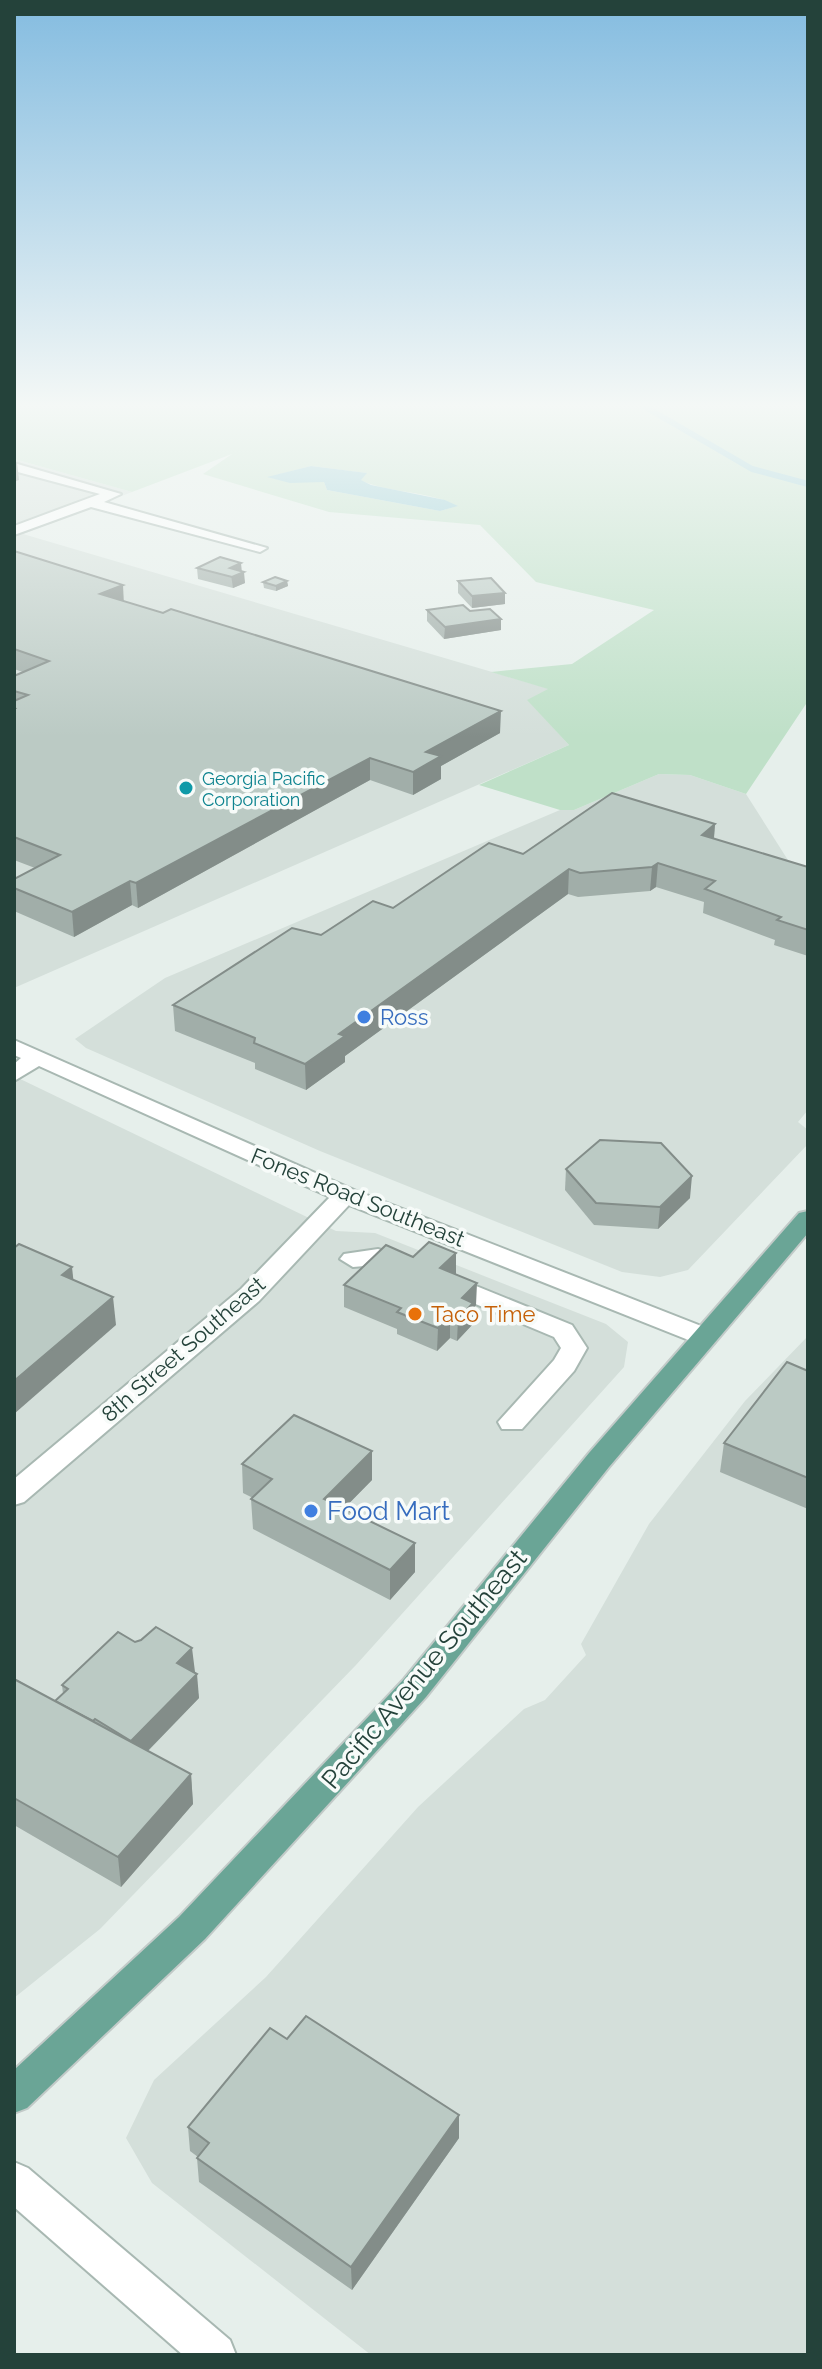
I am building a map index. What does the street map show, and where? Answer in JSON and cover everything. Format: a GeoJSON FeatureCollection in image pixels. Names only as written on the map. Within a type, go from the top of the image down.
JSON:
{"type":"FeatureCollection","features":[{"type":"Feature","properties":{"kind":"main road","name":"Pacific Avenue Southeast"},"geometry":{"type":"LineString","coordinates":[[14,2095],[192,1928],[415,1688],[599,1460],[808,1218]]}},
{"type":"Feature","properties":{"kind":"street"},"geometry":{"type":"LineString","coordinates":[[14,531],[56,516]]}},
{"type":"Feature","properties":{"kind":"street"},"geometry":{"type":"LineString","coordinates":[[138,516],[260,548]]}},
{"type":"Feature","properties":{"kind":"street","name":"Fones Road Southeast"},"geometry":{"type":"LineString","coordinates":[[14,1047],[345,1195],[705,1337]]}},
{"type":"Feature","properties":{"kind":"street"},"geometry":{"type":"LineString","coordinates":[[14,1074],[36,1058]]}},
{"type":"Feature","properties":{"kind":"street","name":"8th Street Southeast"},"geometry":{"type":"LineString","coordinates":[[14,1495],[250,1295],[345,1195]]}},
{"type":"Feature","properties":{"kind":"street"},"geometry":{"type":"LineString","coordinates":[[353,1259],[380,1257],[563,1331],[574,1348],[565,1365],[512,1422]]}},
{"type":"Feature","properties":{"kind":"street"},"geometry":{"type":"LineString","coordinates":[[14,2181],[215,2355]]}},
{"type":"Feature","properties":{"kind":"shaded area"},"geometry":{"type":"Polygon","coordinates":[[[14,516],[71,516],[23,534],[550,689],[528,700],[569,745],[14,988],[14,516]]]}},
{"type":"Feature","properties":{"kind":"shaded area"},"geometry":{"type":"Polygon","coordinates":[[[659,774],[690,775],[746,794],[793,868],[808,876],[808,1110],[798,1122],[808,1130],[808,1144],[688,1270],[660,1277],[622,1272],[320,1151],[86,1048],[75,1039],[165,978],[560,810],[574,810],[659,774]]]}},
{"type":"Feature","properties":{"kind":"shaded area"},"geometry":{"type":"Polygon","coordinates":[[[14,1076],[336,1231],[375,1233],[606,1324],[628,1342],[624,1367],[356,1665],[100,1929],[14,1998],[14,1076]]]}},
{"type":"Feature","properties":{"kind":"shaded area"},"geometry":{"type":"Polygon","coordinates":[[[808,1336],[808,2355],[371,2355],[152,2183],[126,2138],[154,2080],[266,1977],[418,1807],[524,1709],[545,1700],[586,1655],[581,1644],[649,1524],[745,1401],[808,1336]]]}},
{"type":"Feature","properties":{"kind":"green space"},"geometry":{"type":"Polygon","coordinates":[[[370,516],[808,516],[808,701],[746,794],[690,775],[659,774],[574,810],[560,810],[479,785],[569,745],[527,700],[548,689],[491,672],[572,664],[654,610],[536,582],[480,525],[370,516]]]}},
{"type":"Feature","properties":{"kind":"building","name":"Georgia Pacific Corporation"},"geometry":{"type":"Polygon","coordinates":[[[14,551],[123,585],[100,594],[163,613],[171,609],[501,711],[426,752],[441,756],[413,772],[370,758],[136,883],[130,881],[72,912],[14,888],[14,879],[60,855],[14,837],[14,701],[28,695],[14,691],[14,676],[49,661],[14,649],[14,551]]]}},
{"type":"Feature","properties":{"kind":"building"},"geometry":{"type":"Polygon","coordinates":[[[220,557],[241,563],[230,568],[244,572],[232,577],[197,568],[220,557]]]}},
{"type":"Feature","properties":{"kind":"building"},"geometry":{"type":"Polygon","coordinates":[[[275,577],[287,581],[276,586],[263,582],[275,577]]]}},
{"type":"Feature","properties":{"kind":"building"},"geometry":{"type":"Polygon","coordinates":[[[491,578],[505,593],[472,596],[458,581],[491,578]]]}},
{"type":"Feature","properties":{"kind":"building"},"geometry":{"type":"Polygon","coordinates":[[[463,605],[470,611],[490,609],[501,619],[445,627],[427,610],[463,605]]]}},
{"type":"Feature","properties":{"kind":"building"},"geometry":{"type":"Polygon","coordinates":[[[612,793],[715,824],[702,835],[808,867],[808,930],[705,889],[715,881],[658,863],[652,867],[580,873],[569,869],[339,1034],[345,1036],[305,1064],[254,1043],[255,1038],[173,1005],[292,928],[321,935],[373,901],[393,908],[489,843],[523,854],[612,793]]]}},
{"type":"Feature","properties":{"kind":"building"},"geometry":{"type":"Polygon","coordinates":[[[600,1140],[661,1143],[692,1176],[660,1207],[596,1203],[566,1169],[600,1140]]]}},
{"type":"Feature","properties":{"kind":"building"},"geometry":{"type":"Polygon","coordinates":[[[429,1242],[456,1253],[440,1268],[477,1283],[462,1298],[473,1303],[458,1319],[450,1316],[438,1328],[397,1312],[401,1308],[344,1285],[386,1245],[413,1257],[429,1242]]]}},
{"type":"Feature","properties":{"kind":"building"},"geometry":{"type":"Polygon","coordinates":[[[19,1244],[72,1267],[62,1275],[113,1297],[14,1381],[14,1248],[19,1244]]]}},
{"type":"Feature","properties":{"kind":"building"},"geometry":{"type":"Polygon","coordinates":[[[787,1362],[808,1371],[808,1478],[724,1443],[787,1362]]]}},
{"type":"Feature","properties":{"kind":"building"},"geometry":{"type":"Polygon","coordinates":[[[294,1415],[372,1451],[324,1499],[415,1543],[390,1570],[251,1499],[272,1479],[242,1464],[294,1415]]]}},
{"type":"Feature","properties":{"kind":"building"},"geometry":{"type":"Polygon","coordinates":[[[156,1627],[192,1648],[177,1663],[197,1674],[131,1741],[95,1719],[93,1721],[55,1701],[68,1689],[62,1685],[118,1632],[135,1642],[156,1627]]]}},
{"type":"Feature","properties":{"kind":"building"},"geometry":{"type":"Polygon","coordinates":[[[14,1679],[191,1774],[118,1857],[14,1798],[14,1679]]]}},
{"type":"Feature","properties":{"kind":"building"},"geometry":{"type":"Polygon","coordinates":[[[306,2016],[459,2115],[351,2267],[197,2158],[209,2143],[188,2127],[270,2028],[287,2039],[306,2016]]]}},
{"type":"Feature","properties":{"kind":"place","name":"Georgia Pacific Corporation"},"geometry":{"type":"Point","coordinates":[186,788]}},
{"type":"Feature","properties":{"kind":"place","name":"Ross"},"geometry":{"type":"Point","coordinates":[364,1017]}},
{"type":"Feature","properties":{"kind":"place","name":"Taco Time"},"geometry":{"type":"Point","coordinates":[415,1314]}},
{"type":"Feature","properties":{"kind":"place","name":"Food Mart"},"geometry":{"type":"Point","coordinates":[311,1511]}}]}
